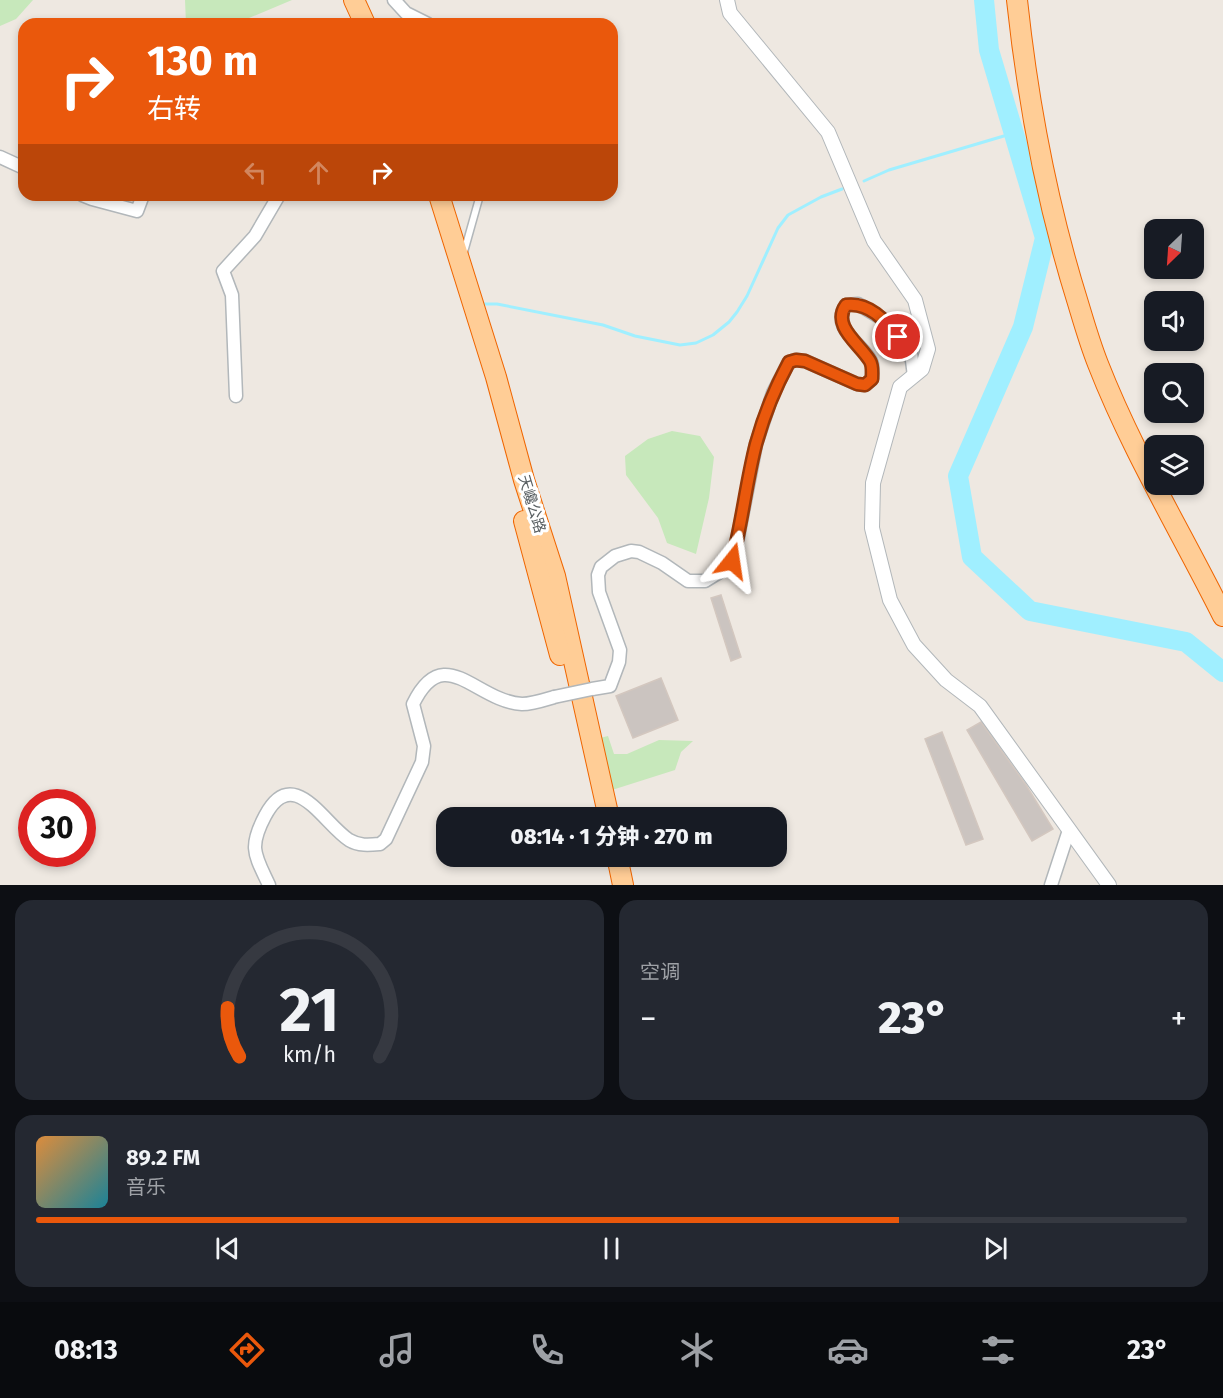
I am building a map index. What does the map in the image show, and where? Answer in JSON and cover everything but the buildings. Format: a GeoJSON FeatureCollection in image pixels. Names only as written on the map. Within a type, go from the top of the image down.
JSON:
{"type":"FeatureCollection","features":[{"type":"Feature","properties":{"kind":"highway"},"geometry":{"type":"LineString","coordinates":[[354,0],[362,18]]}},
{"type":"Feature","properties":{"kind":"highway"},"geometry":{"type":"LineString","coordinates":[[364,0],[371,18]]}},
{"type":"Feature","properties":{"kind":"highway"},"geometry":{"type":"LineString","coordinates":[[1017,0],[1028,88],[1044,177],[1066,266],[1097,362],[1135,450],[1216,587]]}},
{"type":"Feature","properties":{"kind":"highway"},"geometry":{"type":"LineString","coordinates":[[1027,0],[1045,131],[1076,263],[1106,359],[1144,446]]}},
{"type":"Feature","properties":{"kind":"highway","name":"天巉公路"},"geometry":{"type":"LineString","coordinates":[[434,201],[485,372],[560,656],[594,807]]}},
{"type":"Feature","properties":{"kind":"highway","name":"天巉公路"},"geometry":{"type":"LineString","coordinates":[[441,201],[555,576],[607,807]]}},
{"type":"Feature","properties":{"kind":"highway"},"geometry":{"type":"LineString","coordinates":[[1170,495],[1216,587],[1223,616]]}},
{"type":"Feature","properties":{"kind":"highway"},"geometry":{"type":"LineString","coordinates":[[606,867],[610,885]]}},
{"type":"Feature","properties":{"kind":"highway"},"geometry":{"type":"LineString","coordinates":[[619,867],[622,885]]}},
{"type":"Feature","properties":{"kind":"street"},"geometry":{"type":"LineString","coordinates":[[394,0],[406,13],[416,18]]}},
{"type":"Feature","properties":{"kind":"street"},"geometry":{"type":"LineString","coordinates":[[728,0],[730,13],[828,132],[874,241],[915,300],[928,349],[922,369],[900,387],[873,483],[872,528],[890,600],[914,645],[946,680],[980,706],[1109,885]]}},
{"type":"Feature","properties":{"kind":"street"},"geometry":{"type":"LineString","coordinates":[[0,157],[18,165]]}},
{"type":"Feature","properties":{"kind":"street"},"geometry":{"type":"LineString","coordinates":[[96,201],[137,211],[141,201]]}},
{"type":"Feature","properties":{"kind":"street"},"geometry":{"type":"LineString","coordinates":[[236,396],[232,295],[223,272],[255,236],[275,201]]}},
{"type":"Feature","properties":{"kind":"street"},"geometry":{"type":"LineString","coordinates":[[269,885],[254,852],[255,835],[270,805],[284,795],[292,794],[320,810],[349,839],[364,845],[380,844],[386,839],[422,762],[424,746],[413,704],[420,689],[432,677],[448,674],[456,676],[492,696],[523,704],[610,686],[619,662],[620,650],[600,592],[598,575],[601,567],[615,556],[631,551],[639,552],[662,563],[688,581],[705,581],[726,568],[732,561],[738,537],[756,444],[773,393],[789,362],[805,361],[857,384],[865,385],[872,379],[872,363],[850,336],[842,321],[841,312],[846,305],[858,304],[886,321],[911,353],[914,376]]}},
{"type":"Feature","properties":{"kind":"street"},"geometry":{"type":"LineString","coordinates":[[1051,885],[1069,830]]}},
{"type":"Feature","properties":{"kind":"lane"},"geometry":{"type":"LineString","coordinates":[[461,261],[478,201]]}},
{"type":"Feature","properties":{"kind":"green space"},"geometry":{"type":"Polygon","coordinates":[[[0,0],[33,0],[16,19],[0,26],[0,0]]]}},
{"type":"Feature","properties":{"kind":"green space"},"geometry":{"type":"Polygon","coordinates":[[[185,0],[292,0],[249,18],[186,18],[185,0]]]}},
{"type":"Feature","properties":{"kind":"green space"},"geometry":{"type":"Polygon","coordinates":[[[672,431],[700,436],[714,457],[709,498],[696,554],[667,543],[658,518],[626,475],[625,456],[648,439],[672,431]]]}},
{"type":"Feature","properties":{"kind":"green space"},"geometry":{"type":"Polygon","coordinates":[[[608,736],[614,754],[627,754],[659,740],[693,741],[681,752],[675,770],[612,790],[600,738],[608,736]]]}},
{"type":"Feature","properties":{"kind":"waterway"},"geometry":{"type":"LineString","coordinates":[[984,0],[989,50],[1045,238],[1023,327],[958,476],[972,557],[1030,611],[1186,642],[1223,672]]}},
{"type":"Feature","properties":{"kind":"waterway"},"geometry":{"type":"LineString","coordinates":[[864,181],[889,170],[1014,133]]}},
{"type":"Feature","properties":{"kind":"waterway"},"geometry":{"type":"LineString","coordinates":[[483,304],[497,304],[603,325],[635,336],[680,345],[696,343],[713,335],[737,312],[747,296],[778,228],[788,215],[821,197],[842,189]]}},
{"type":"Feature","properties":{"kind":"route"},"geometry":{"type":"LineString","coordinates":[[732,561],[756,444],[773,393],[789,362],[805,361],[857,384],[865,385],[872,379],[872,363],[850,336],[842,321],[841,312],[846,305],[858,304],[866,307],[886,321],[898,337]]}}]}
